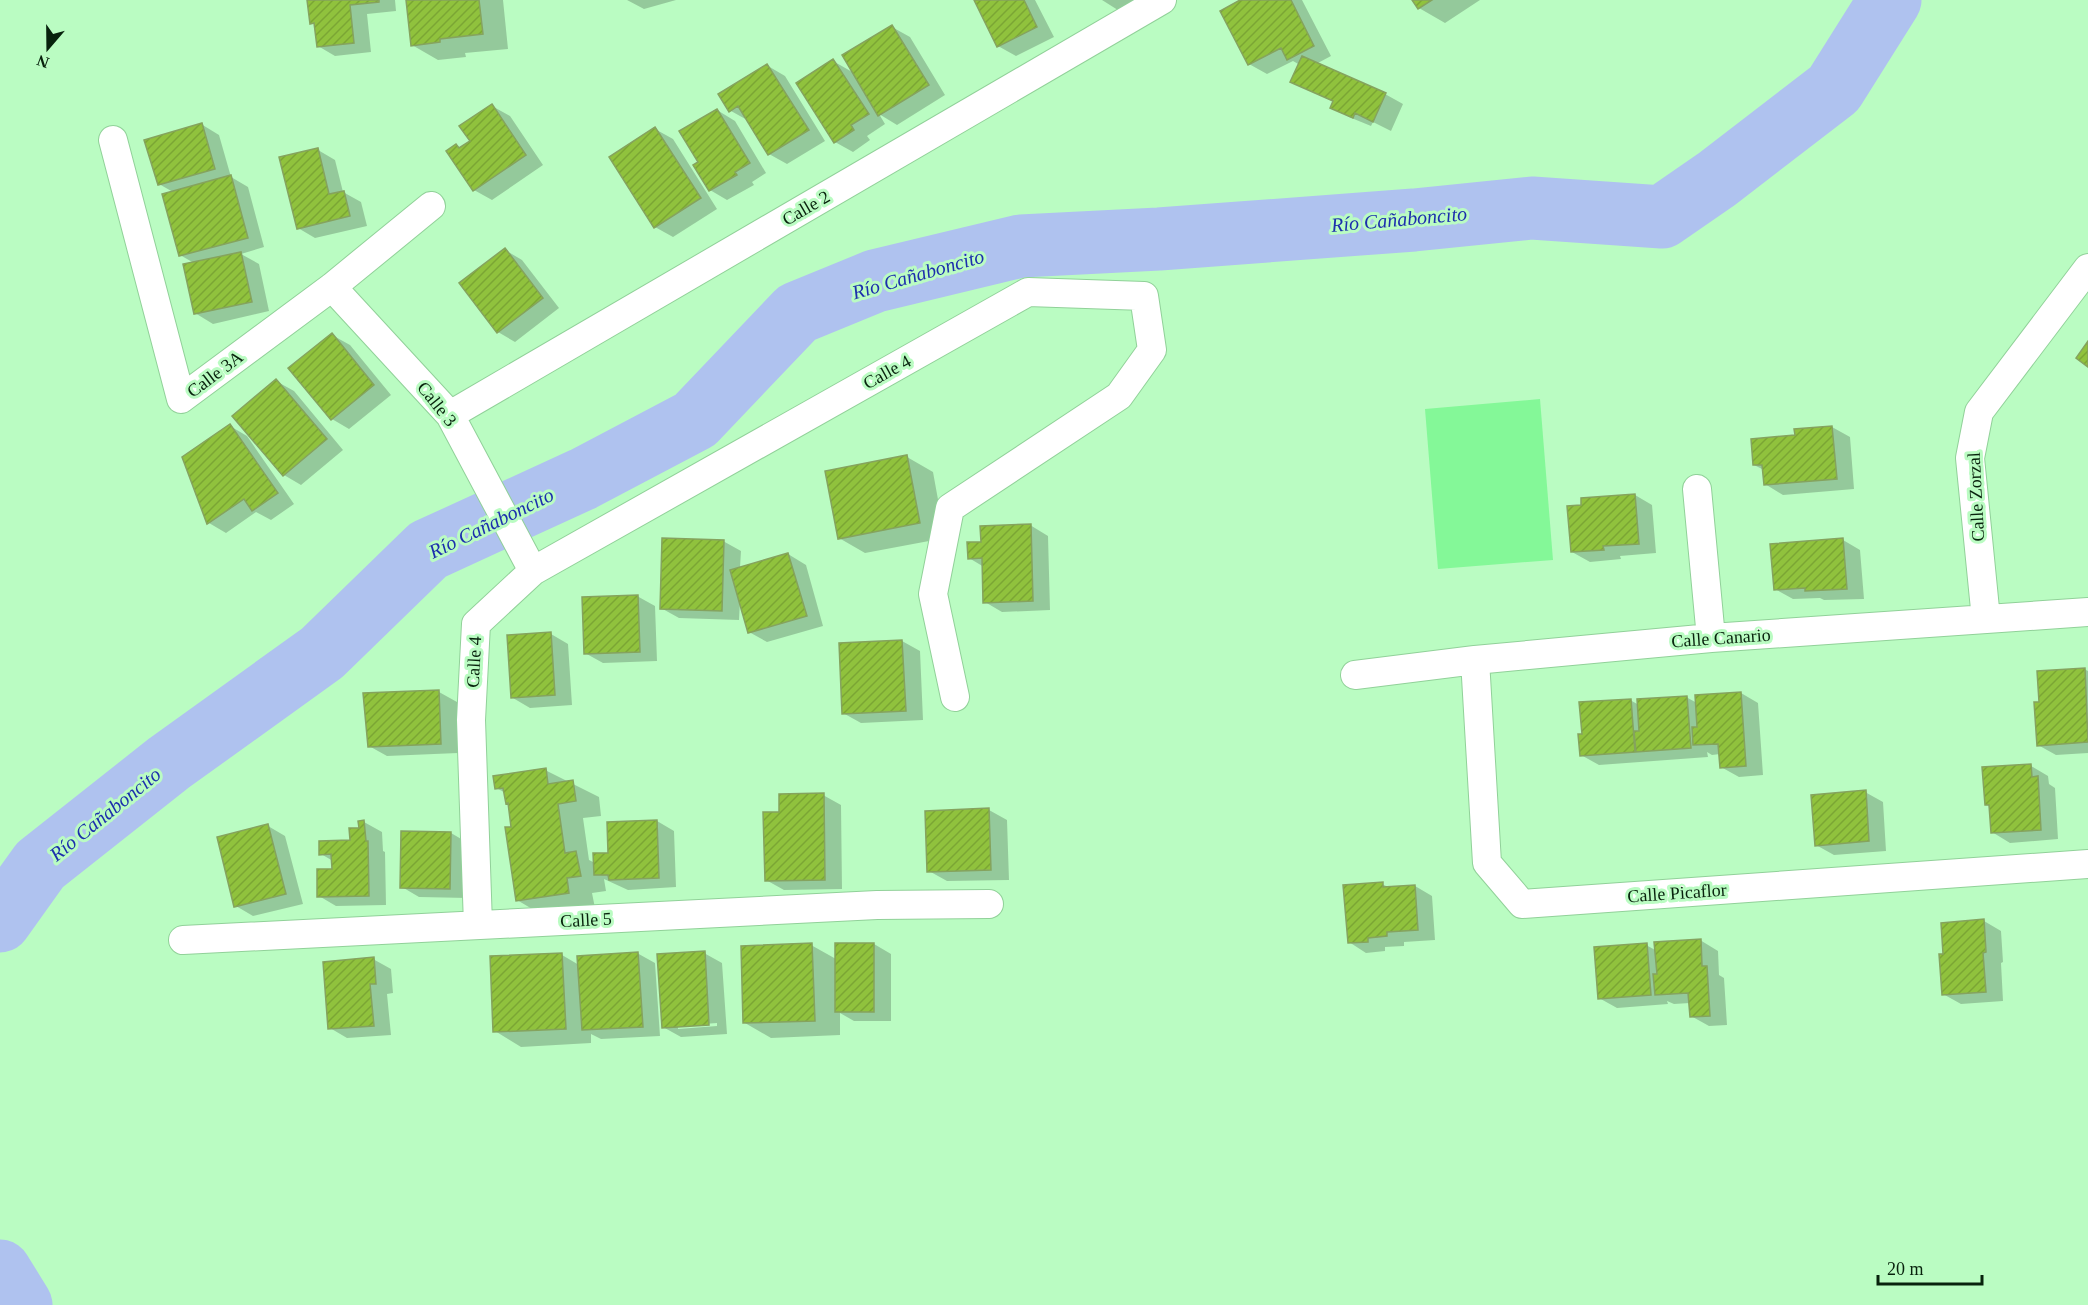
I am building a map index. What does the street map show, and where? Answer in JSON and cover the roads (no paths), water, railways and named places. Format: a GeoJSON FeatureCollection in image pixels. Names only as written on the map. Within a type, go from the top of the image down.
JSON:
{"type":"FeatureCollection","features":[{"type":"Feature","properties":{"kind":"street","name":"Calle 2"},"geometry":{"type":"LineString","coordinates":[[450,416],[1162,0]]}},
{"type":"Feature","properties":{"kind":"street","name":"Calle 3A"},"geometry":{"type":"LineString","coordinates":[[113,140],[181,399],[332,287],[431,206]]}},
{"type":"Feature","properties":{"kind":"street","name":"Calle Zorzal"},"geometry":{"type":"LineString","coordinates":[[1986,620],[1970,458],[1979,412],[2088,268]]}},
{"type":"Feature","properties":{"kind":"street","name":"Calle 3"},"geometry":{"type":"LineString","coordinates":[[332,287],[450,416],[533,571]]}},
{"type":"Feature","properties":{"kind":"street","name":"Calle 4"},"geometry":{"type":"LineString","coordinates":[[478,925],[471,720],[476,624],[533,571],[1028,292],[1144,296],[1152,350],[1119,396],[950,508],[933,594],[955,697]]}},
{"type":"Feature","properties":{"kind":"street"},"geometry":{"type":"LineString","coordinates":[[1697,489],[1711,638]]}},
{"type":"Feature","properties":{"kind":"street","name":"Calle Canario"},"geometry":{"type":"LineString","coordinates":[[1355,675],[1475,660],[1711,638],[2088,612]]}},
{"type":"Feature","properties":{"kind":"street","name":"Calle Picaflor"},"geometry":{"type":"LineString","coordinates":[[1475,660],[1488,863],[1522,904],[2088,864]]}},
{"type":"Feature","properties":{"kind":"street","name":"Calle 5"},"geometry":{"type":"LineString","coordinates":[[183,940],[877,905],[989,904]]}},
{"type":"Feature","properties":{"kind":"waterway","name":"Río Cañaboncito"},"geometry":{"type":"LineString","coordinates":[[0,921],[40,865],[169,763],[322,653],[428,550],[583,479],[695,420],[797,313],[875,281],[1021,246],[1159,239],[1414,220],[1532,208],[1662,217],[1717,179],[1834,89],[1890,0]]}},
{"type":"Feature","properties":{"kind":"waterway","name":"Río Cañaboncito"},"geometry":{"type":"LineString","coordinates":[[0,1271],[21,1305]]}}]}
